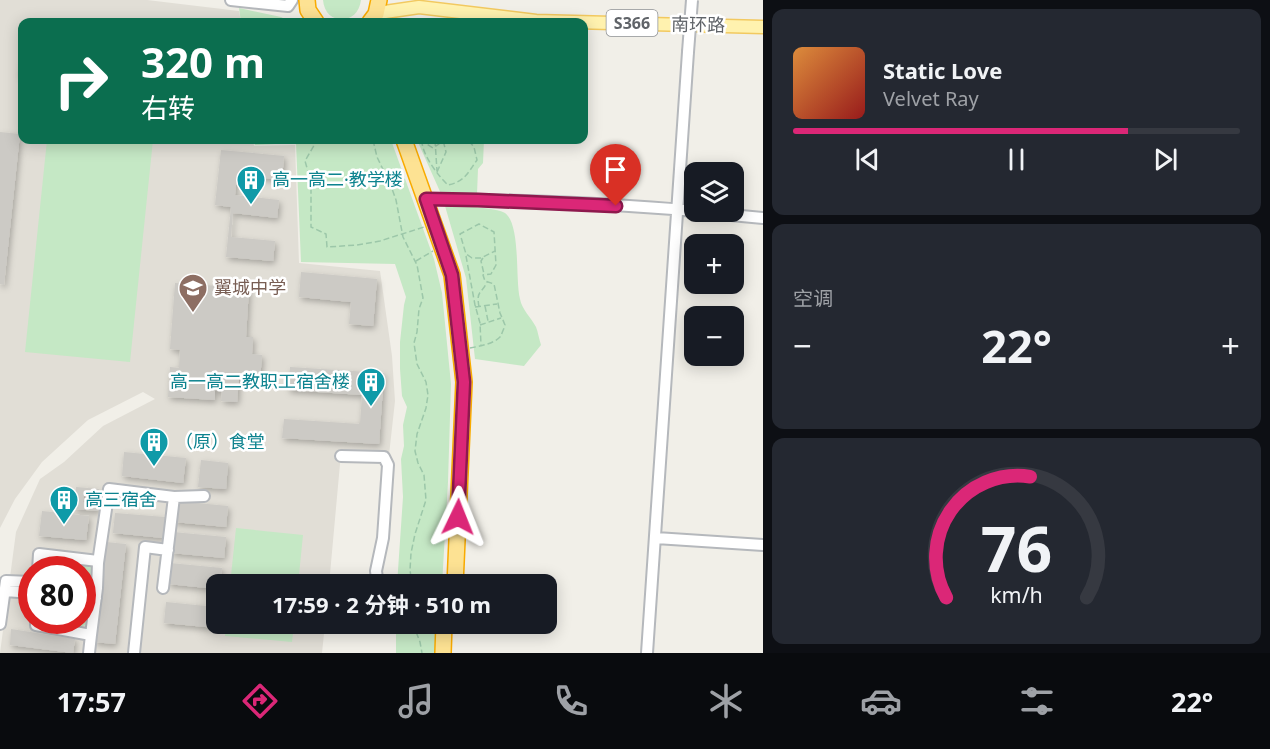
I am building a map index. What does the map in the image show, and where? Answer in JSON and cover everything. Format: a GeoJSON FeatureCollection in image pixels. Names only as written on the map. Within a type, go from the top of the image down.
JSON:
{"type":"FeatureCollection","features":[{"type":"Feature","properties":{"kind":"highway"},"geometry":{"type":"LineString","coordinates":[[307,0],[308,9],[314,18]]}},
{"type":"Feature","properties":{"kind":"highway"},"geometry":{"type":"LineString","coordinates":[[374,18],[379,0]]}},
{"type":"Feature","properties":{"kind":"highway"},"geometry":{"type":"LineString","coordinates":[[396,144],[443,277],[454,382],[446,574]]}},
{"type":"Feature","properties":{"kind":"highway"},"geometry":{"type":"LineString","coordinates":[[405,144],[452,275],[464,382],[455,574]]}},
{"type":"Feature","properties":{"kind":"highway"},"geometry":{"type":"LineString","coordinates":[[443,653],[444,634]]}},
{"type":"Feature","properties":{"kind":"highway"},"geometry":{"type":"LineString","coordinates":[[453,653],[454,634]]}},
{"type":"Feature","properties":{"kind":"main road","name":"南环路"},"geometry":{"type":"LineString","coordinates":[[405,0],[419,7]]}},
{"type":"Feature","properties":{"kind":"main road","name":"南环路"},"geometry":{"type":"LineString","coordinates":[[377,18],[385,12],[419,7],[502,18]]}},
{"type":"Feature","properties":{"kind":"main road","name":"南环路"},"geometry":{"type":"LineString","coordinates":[[588,22],[763,27]]}},
{"type":"Feature","properties":{"kind":"street"},"geometry":{"type":"LineString","coordinates":[[231,0],[288,6],[292,0]]}},
{"type":"Feature","properties":{"kind":"street"},"geometry":{"type":"LineString","coordinates":[[647,653],[692,0]]}},
{"type":"Feature","properties":{"kind":"street"},"geometry":{"type":"LineString","coordinates":[[426,199],[684,210]]}},
{"type":"Feature","properties":{"kind":"street"},"geometry":{"type":"LineString","coordinates":[[744,216],[763,218]]}},
{"type":"Feature","properties":{"kind":"street"},"geometry":{"type":"LineString","coordinates":[[341,456],[384,457],[388,465],[383,538],[376,574]]}},
{"type":"Feature","properties":{"kind":"street"},"geometry":{"type":"LineString","coordinates":[[96,598],[99,519],[109,489],[174,497],[204,496]]}},
{"type":"Feature","properties":{"kind":"street"},"geometry":{"type":"LineString","coordinates":[[163,588],[174,497]]}},
{"type":"Feature","properties":{"kind":"street"},"geometry":{"type":"LineString","coordinates":[[656,538],[763,545]]}},
{"type":"Feature","properties":{"kind":"street"},"geometry":{"type":"LineString","coordinates":[[134,653],[145,547],[168,550]]}},
{"type":"Feature","properties":{"kind":"street"},"geometry":{"type":"LineString","coordinates":[[0,624],[6,581],[18,581]]}},
{"type":"Feature","properties":{"kind":"street"},"geometry":{"type":"LineString","coordinates":[[5,591],[18,592]]}},
{"type":"Feature","properties":{"kind":"street"},"geometry":{"type":"LineString","coordinates":[[88,634],[91,635],[89,653]]}},
{"type":"Feature","properties":{"kind":"path"},"geometry":{"type":"LineString","coordinates":[[315,144],[305,161],[311,182],[311,227],[326,234],[327,246],[357,245],[380,241],[425,226]]}},
{"type":"Feature","properties":{"kind":"path"},"geometry":{"type":"LineString","coordinates":[[374,144],[376,157],[396,200],[402,234],[415,261],[423,298],[414,343],[417,364],[426,382],[428,394],[417,434],[415,452],[424,475],[426,500],[411,553],[411,574]]}},
{"type":"Feature","properties":{"kind":"path"},"geometry":{"type":"LineString","coordinates":[[422,144],[440,178],[448,185],[458,183],[465,177],[477,160],[471,144]]}},
{"type":"Feature","properties":{"kind":"path"},"geometry":{"type":"LineString","coordinates":[[428,144],[434,148],[439,144]]}},
{"type":"Feature","properties":{"kind":"path"},"geometry":{"type":"LineString","coordinates":[[437,172],[446,152],[444,144]]}},
{"type":"Feature","properties":{"kind":"path"},"geometry":{"type":"LineString","coordinates":[[436,146],[437,172]]}},
{"type":"Feature","properties":{"kind":"path"},"geometry":{"type":"LineString","coordinates":[[481,346],[480,324],[460,234],[479,224],[494,232],[496,265],[490,274],[485,274]]}},
{"type":"Feature","properties":{"kind":"path"},"geometry":{"type":"LineString","coordinates":[[415,261],[434,250]]}},
{"type":"Feature","properties":{"kind":"path"},"geometry":{"type":"LineString","coordinates":[[466,254],[472,258],[481,258],[495,251]]}},
{"type":"Feature","properties":{"kind":"path"},"geometry":{"type":"LineString","coordinates":[[460,349],[492,342],[501,336],[505,326],[494,284],[487,282],[483,275],[485,274],[481,261],[485,256]]}},
{"type":"Feature","properties":{"kind":"path"},"geometry":{"type":"LineString","coordinates":[[479,307],[477,296],[487,282]]}},
{"type":"Feature","properties":{"kind":"path"},"geometry":{"type":"LineString","coordinates":[[475,307],[498,304]]}},
{"type":"Feature","properties":{"kind":"path"},"geometry":{"type":"LineString","coordinates":[[485,306],[488,322]]}},
{"type":"Feature","properties":{"kind":"path"},"geometry":{"type":"LineString","coordinates":[[480,324],[502,318]]}},
{"type":"Feature","properties":{"kind":"path"},"geometry":{"type":"LineString","coordinates":[[417,634],[422,653]]}},
{"type":"Feature","properties":{"kind":"shaded area","name":"翼城中学"},"geometry":{"type":"Polygon","coordinates":[[[0,0],[147,0],[239,11],[240,18],[18,18],[18,144],[295,145],[299,263],[380,271],[392,356],[395,401],[389,455],[341,453],[330,574],[206,574],[206,634],[324,634],[322,653],[0,653],[16,532],[40,479],[64,462],[103,426],[155,399],[143,392],[88,420],[42,462],[15,499],[0,528],[0,0]]]}},
{"type":"Feature","properties":{"kind":"green space"},"geometry":{"type":"Polygon","coordinates":[[[323,0],[361,0],[359,9],[348,18],[335,18],[325,9],[323,0]]]}},
{"type":"Feature","properties":{"kind":"green space"},"geometry":{"type":"Polygon","coordinates":[[[239,8],[283,18],[240,18],[239,8]]]}},
{"type":"Feature","properties":{"kind":"green space"},"geometry":{"type":"Polygon","coordinates":[[[47,144],[153,144],[130,362],[25,352],[47,144]]]}},
{"type":"Feature","properties":{"kind":"green space"},"geometry":{"type":"Polygon","coordinates":[[[296,144],[392,144],[434,259],[442,293],[451,384],[443,574],[398,574],[403,497],[401,459],[404,446],[403,425],[407,407],[402,396],[400,369],[400,342],[406,297],[395,264],[301,262],[296,144]]]}},
{"type":"Feature","properties":{"kind":"green space"},"geometry":{"type":"Polygon","coordinates":[[[419,144],[484,144],[483,163],[478,169],[477,194],[442,196],[419,144]]]}},
{"type":"Feature","properties":{"kind":"green space"},"geometry":{"type":"Polygon","coordinates":[[[445,206],[494,209],[505,213],[510,219],[515,240],[520,299],[536,327],[541,345],[524,366],[475,359],[466,278],[445,206]]]}},
{"type":"Feature","properties":{"kind":"green space"},"geometry":{"type":"Polygon","coordinates":[[[236,528],[303,535],[299,574],[231,574],[236,528]]]}},
{"type":"Feature","properties":{"kind":"green space"},"geometry":{"type":"Polygon","coordinates":[[[225,634],[293,634],[292,642],[225,636],[225,634]]]}},
{"type":"Feature","properties":{"kind":"green space"},"geometry":{"type":"Polygon","coordinates":[[[396,634],[436,634],[435,653],[396,653],[396,634]]]}},
{"type":"Feature","properties":{"kind":"building"},"geometry":{"type":"Polygon","coordinates":[[[0,132],[18,134],[19,144],[4,285],[0,284],[0,132]]]}},
{"type":"Feature","properties":{"kind":"building","name":"高一高二·教学楼"},"geometry":{"type":"Polygon","coordinates":[[[221,150],[284,156],[282,180],[237,175],[235,195],[279,200],[277,218],[233,213],[231,237],[275,241],[273,261],[226,257],[231,207],[215,205],[221,150]]]}},
{"type":"Feature","properties":{"kind":"building","name":"高一高二教职工宿舍楼"},"geometry":{"type":"Polygon","coordinates":[[[301,272],[377,279],[373,326],[349,324],[351,302],[299,297],[301,272]]]}},
{"type":"Feature","properties":{"kind":"building"},"geometry":{"type":"Polygon","coordinates":[[[175,283],[249,288],[246,337],[253,337],[252,354],[262,355],[260,381],[239,379],[237,402],[221,401],[222,391],[215,390],[215,400],[168,397],[170,367],[179,368],[180,350],[170,349],[175,283]]]}},
{"type":"Feature","properties":{"kind":"building","name":"高一高二教职工宿舍楼"},"geometry":{"type":"Polygon","coordinates":[[[290,367],[384,373],[379,444],[282,438],[284,419],[360,424],[362,395],[288,390],[290,367]]]}},
{"type":"Feature","properties":{"kind":"building","name":"（原）食堂"},"geometry":{"type":"Polygon","coordinates":[[[124,452],[186,458],[183,483],[122,476],[124,452]]]}},
{"type":"Feature","properties":{"kind":"building"},"geometry":{"type":"Polygon","coordinates":[[[201,460],[228,463],[226,489],[198,487],[201,460]]]}},
{"type":"Feature","properties":{"kind":"building"},"geometry":{"type":"Polygon","coordinates":[[[76,487],[99,489],[98,496],[84,495],[83,502],[99,503],[98,511],[74,509],[76,487]]]}},
{"type":"Feature","properties":{"kind":"building"},"geometry":{"type":"Polygon","coordinates":[[[176,501],[228,506],[226,527],[174,522],[176,501]]]}},
{"type":"Feature","properties":{"kind":"building","name":"高三宿舍"},"geometry":{"type":"Polygon","coordinates":[[[42,511],[89,516],[86,540],[39,536],[42,511]]]}},
{"type":"Feature","properties":{"kind":"building","name":"高三宿舍"},"geometry":{"type":"Polygon","coordinates":[[[115,513],[165,517],[163,538],[113,533],[115,513]]]}},
{"type":"Feature","properties":{"kind":"building"},"geometry":{"type":"Polygon","coordinates":[[[173,532],[226,537],[224,558],[171,553],[173,532]]]}},
{"type":"Feature","properties":{"kind":"building"},"geometry":{"type":"Polygon","coordinates":[[[106,542],[126,544],[115,644],[94,642],[106,542]]]}},
{"type":"Feature","properties":{"kind":"building"},"geometry":{"type":"Polygon","coordinates":[[[170,563],[222,568],[221,574],[206,574],[206,588],[168,584],[170,563]]]}},
{"type":"Feature","properties":{"kind":"building"},"geometry":{"type":"Polygon","coordinates":[[[166,602],[206,606],[206,627],[164,623],[166,602]]]}},
{"type":"Feature","properties":{"kind":"building"},"geometry":{"type":"Polygon","coordinates":[[[11,629],[18,630],[18,634],[43,634],[75,639],[73,653],[10,645],[11,629]]]}},
{"type":"Feature","properties":{"kind":"place","name":"高一高二·教学楼"},"geometry":{"type":"Point","coordinates":[251,206]}},
{"type":"Feature","properties":{"kind":"place","name":"翼城中学"},"geometry":{"type":"Point","coordinates":[193,314]}},
{"type":"Feature","properties":{"kind":"place","name":"高一高二教职工宿舍楼"},"geometry":{"type":"Point","coordinates":[371,408]}},
{"type":"Feature","properties":{"kind":"place","name":"（原）食堂"},"geometry":{"type":"Point","coordinates":[154,468]}},
{"type":"Feature","properties":{"kind":"place","name":"高三宿舍"},"geometry":{"type":"Point","coordinates":[64,526]}},
{"type":"Feature","properties":{"kind":"route"},"geometry":{"type":"LineString","coordinates":[[458,517],[464,382],[452,275],[426,199],[616,206]]}}]}
